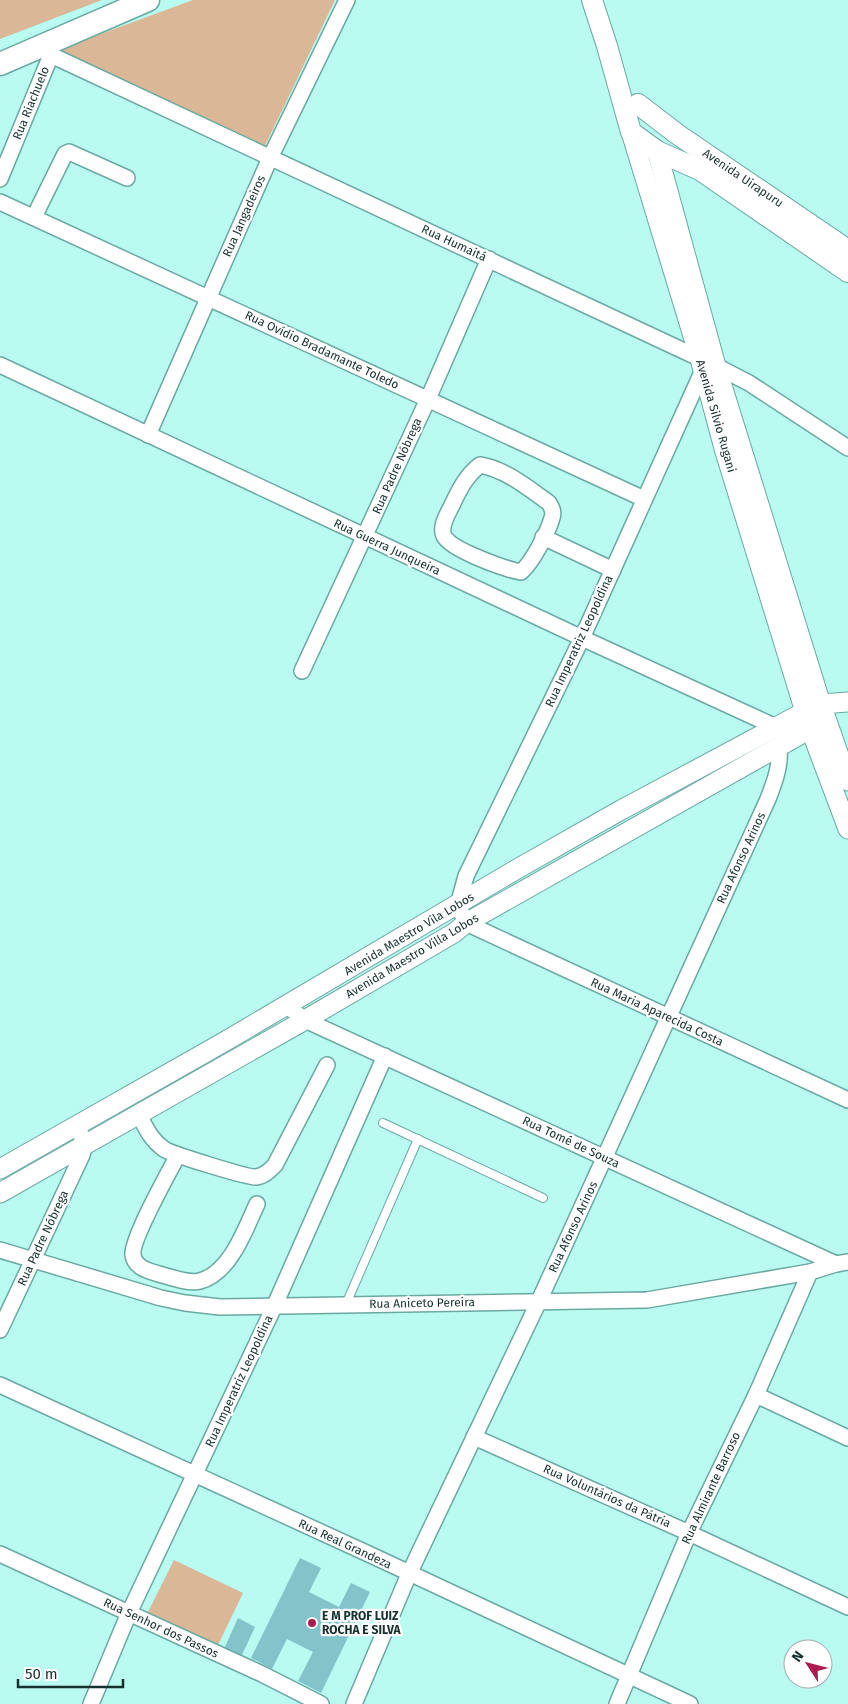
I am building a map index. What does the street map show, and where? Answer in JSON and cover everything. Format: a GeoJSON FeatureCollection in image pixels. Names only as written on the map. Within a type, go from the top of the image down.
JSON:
{"type":"FeatureCollection","features":[{"type":"Feature","properties":{"kind":"main road"},"geometry":{"type":"LineString","coordinates":[[0,64],[48,50],[107,18],[148,0]]}},
{"type":"Feature","properties":{"kind":"main road"},"geometry":{"type":"LineString","coordinates":[[107,18],[158,0]]}},
{"type":"Feature","properties":{"kind":"main road","name":"Avenida Silvio Rugani"},"geometry":{"type":"LineString","coordinates":[[592,0],[632,132]]}},
{"type":"Feature","properties":{"kind":"main road","name":"Avenida Silvio Rugani"},"geometry":{"type":"LineString","coordinates":[[605,0],[638,104],[657,151]]}},
{"type":"Feature","properties":{"kind":"main road","name":"Avenida Uirapuru"},"geometry":{"type":"LineString","coordinates":[[638,104],[677,134],[848,250]]}},
{"type":"Feature","properties":{"kind":"main road","name":"Avenida Uirapuru"},"geometry":{"type":"LineString","coordinates":[[632,132],[657,151],[700,170],[848,272]]}},
{"type":"Feature","properties":{"kind":"street","name":"Rua Jangadeiros"},"geometry":{"type":"LineString","coordinates":[[148,435],[270,158],[347,0]]}},
{"type":"Feature","properties":{"kind":"street","name":"Rua Humaitá"},"geometry":{"type":"LineString","coordinates":[[48,50],[270,158],[489,259],[707,365],[749,383],[848,448]]}},
{"type":"Feature","properties":{"kind":"street","name":"Rua Riachuelo"},"geometry":{"type":"LineString","coordinates":[[0,179],[48,50]]}},
{"type":"Feature","properties":{"kind":"street","name":"Avenida Silvio Rugani"},"geometry":{"type":"LineString","coordinates":[[632,132],[707,365]]}},
{"type":"Feature","properties":{"kind":"street","name":"Avenida Silvio Rugani"},"geometry":{"type":"LineString","coordinates":[[657,151],[726,452],[815,716],[848,829]]}},
{"type":"Feature","properties":{"kind":"street"},"geometry":{"type":"LineString","coordinates":[[34,217],[65,154],[69,152],[127,178]]}},
{"type":"Feature","properties":{"kind":"street","name":"Rua Ovídio Bradamante Toledo"},"geometry":{"type":"LineString","coordinates":[[0,202],[644,499]]}},
{"type":"Feature","properties":{"kind":"street","name":"Rua Padre Nóbrega"},"geometry":{"type":"LineString","coordinates":[[302,672],[428,399],[489,259]]}},
{"type":"Feature","properties":{"kind":"street","name":"Rua Guerra Junqueira"},"geometry":{"type":"LineString","coordinates":[[0,365],[365,537],[776,727]]}},
{"type":"Feature","properties":{"kind":"street","name":"Rua Imperatriz Leopoldina"},"geometry":{"type":"LineString","coordinates":[[458,905],[466,876],[582,638],[707,365]]}},
{"type":"Feature","properties":{"kind":"street"},"geometry":{"type":"LineString","coordinates":[[480,465],[492,467],[512,478],[549,503],[553,509],[552,517],[543,537],[528,566],[521,572],[504,568],[468,553],[448,542],[443,534],[443,524],[469,474],[480,465]]}},
{"type":"Feature","properties":{"kind":"street"},"geometry":{"type":"LineString","coordinates":[[543,537],[613,570]]}},
{"type":"Feature","properties":{"kind":"street","name":"Avenida Maestro Villa Lobos"},"geometry":{"type":"LineString","coordinates":[[0,1193],[305,1020],[454,933],[466,924],[779,746],[815,716],[848,702]]}},
{"type":"Feature","properties":{"kind":"street","name":"Avenida Silvio Rugani"},"geometry":{"type":"LineString","coordinates":[[815,716],[844,762],[848,781]]}},
{"type":"Feature","properties":{"kind":"street","name":"Avenida Maestro Vila Lobos"},"geometry":{"type":"LineString","coordinates":[[0,1169],[287,1006],[517,869],[621,810],[776,727],[815,716]]}},
{"type":"Feature","properties":{"kind":"street","name":"Rua Afonso Arinos"},"geometry":{"type":"LineString","coordinates":[[354,1704],[409,1574],[539,1301],[768,799],[780,764],[779,746]]}},
{"type":"Feature","properties":{"kind":"street"},"geometry":{"type":"LineString","coordinates":[[458,905],[466,924]]}},
{"type":"Feature","properties":{"kind":"street","name":"Rua Maria Aparecida Costa"},"geometry":{"type":"LineString","coordinates":[[466,924],[848,1100]]}},
{"type":"Feature","properties":{"kind":"street","name":"Rua Tomé de Souza"},"geometry":{"type":"LineString","coordinates":[[287,1006],[305,1020],[604,1157],[842,1263]]}},
{"type":"Feature","properties":{"kind":"street","name":"Rua Imperatriz Leopoldina"},"geometry":{"type":"LineString","coordinates":[[91,1704],[129,1613],[274,1307],[385,1056]]}},
{"type":"Feature","properties":{"kind":"street"},"geometry":{"type":"LineString","coordinates":[[139,1115],[150,1137],[164,1149],[254,1178],[267,1173],[275,1165],[326,1065]]}},
{"type":"Feature","properties":{"kind":"street"},"geometry":{"type":"LineString","coordinates":[[78,1124],[84,1146]]}},
{"type":"Feature","properties":{"kind":"street","name":"Rua Padre Nóbrega"},"geometry":{"type":"LineString","coordinates":[[0,1330],[82,1155],[84,1146]]}},
{"type":"Feature","properties":{"kind":"street"},"geometry":{"type":"LineString","coordinates":[[178,1155],[134,1248],[133,1257],[138,1265],[146,1270],[179,1280],[200,1281],[222,1269],[238,1244],[257,1204]]}},
{"type":"Feature","properties":{"kind":"street","name":"Rua Aniceto Pereira"},"geometry":{"type":"LineString","coordinates":[[0,1250],[161,1298],[220,1307],[647,1300],[810,1272],[842,1263]]}},
{"type":"Feature","properties":{"kind":"street","name":"Rua Almirante Barroso"},"geometry":{"type":"LineString","coordinates":[[617,1704],[689,1532],[756,1395],[810,1272]]}},
{"type":"Feature","properties":{"kind":"street","name":"Rua Real Grandeza"},"geometry":{"type":"LineString","coordinates":[[0,1385],[690,1704]]}},
{"type":"Feature","properties":{"kind":"street"},"geometry":{"type":"LineString","coordinates":[[756,1395],[848,1438]]}},
{"type":"Feature","properties":{"kind":"street","name":"Rua Voluntários da Pátria"},"geometry":{"type":"LineString","coordinates":[[474,1438],[689,1532],[848,1607]]}},
{"type":"Feature","properties":{"kind":"street","name":"Rua Senhor dos Passos"},"geometry":{"type":"LineString","coordinates":[[0,1554],[262,1674],[321,1704]]}},
{"type":"Feature","properties":{"kind":"lane"},"geometry":{"type":"LineString","coordinates":[[383,1123],[544,1198]]}},
{"type":"Feature","properties":{"kind":"lane"},"geometry":{"type":"LineString","coordinates":[[346,1304],[418,1139]]}},
{"type":"Feature","properties":{"kind":"shaded area"},"geometry":{"type":"Polygon","coordinates":[[[0,0],[102,0],[0,39],[0,0]]]}},
{"type":"Feature","properties":{"kind":"shaded area"},"geometry":{"type":"Polygon","coordinates":[[[193,0],[335,0],[265,146],[57,50],[193,0]]]}},
{"type":"Feature","properties":{"kind":"shaded area"},"geometry":{"type":"Polygon","coordinates":[[[174,1560],[243,1593],[218,1645],[148,1612],[174,1560]]]}},
{"type":"Feature","properties":{"kind":"building","name":"E M PROF LUIZ ROCHA E SILVA"},"geometry":{"type":"Polygon","coordinates":[[[300,1558],[321,1568],[309,1592],[339,1607],[351,1583],[370,1592],[321,1693],[298,1681],[313,1652],[287,1639],[272,1669],[251,1658],[300,1558]]]}},
{"type":"Feature","properties":{"kind":"building"},"geometry":{"type":"Polygon","coordinates":[[[238,1618],[255,1627],[241,1657],[224,1649],[238,1618]]]}},
{"type":"Feature","properties":{"kind":"place","name":"E M PROF LUIZ ROCHA E SILVA"},"geometry":{"type":"Point","coordinates":[312,1623]}}]}
